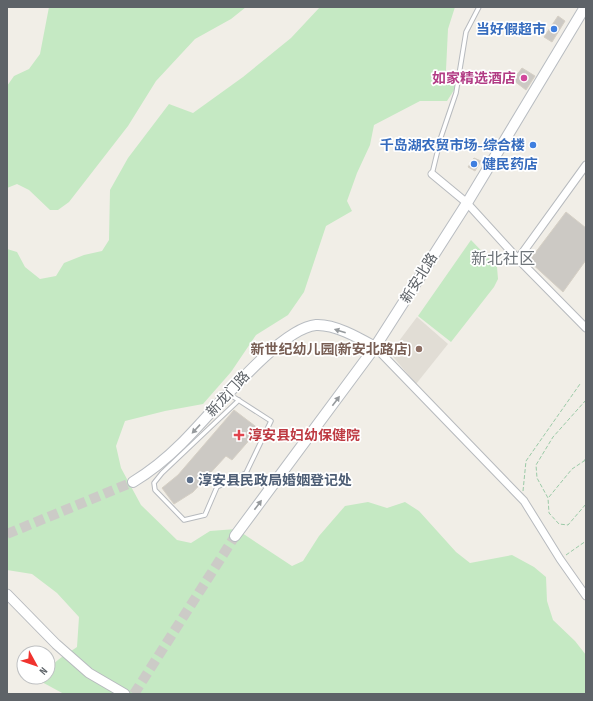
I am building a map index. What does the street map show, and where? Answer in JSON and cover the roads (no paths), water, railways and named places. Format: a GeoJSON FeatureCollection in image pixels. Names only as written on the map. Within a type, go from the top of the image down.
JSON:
{"type":"FeatureCollection","features":[{"type":"Feature","properties":{"kind":"main road","name":"新安北路"},"geometry":{"type":"LineString","coordinates":[[235,536],[376,347],[467,203],[585,7]]}},
{"type":"Feature","properties":{"kind":"main road","name":"新龙门路"},"geometry":{"type":"LineString","coordinates":[[133,482],[149,472],[172,453],[262,358],[300,329],[317,325],[331,327],[352,334],[376,347]]}},
{"type":"Feature","properties":{"kind":"street"},"geometry":{"type":"LineString","coordinates":[[518,259],[586,166]]}},
{"type":"Feature","properties":{"kind":"street"},"geometry":{"type":"LineString","coordinates":[[432,174],[467,203],[518,259],[586,328]]}},
{"type":"Feature","properties":{"kind":"street"},"geometry":{"type":"LineString","coordinates":[[376,347],[524,501],[560,559],[586,596]]}},
{"type":"Feature","properties":{"kind":"street"},"geometry":{"type":"LineString","coordinates":[[7,594],[56,644],[84,669],[125,694]]}},
{"type":"Feature","properties":{"kind":"lane"},"geometry":{"type":"LineString","coordinates":[[432,174],[441,137],[456,93],[466,32],[479,7]]}},
{"type":"Feature","properties":{"kind":"lane"},"geometry":{"type":"LineString","coordinates":[[229,394],[239,400],[271,421],[246,473],[217,487],[205,515],[184,520],[155,490],[154,483],[162,473],[239,400]]}},
{"type":"Feature","properties":{"kind":"lane"},"geometry":{"type":"LineString","coordinates":[[246,473],[270,490]]}},
{"type":"Feature","properties":{"kind":"tunnel"},"geometry":{"type":"LineString","coordinates":[[7,534],[133,482]]}},
{"type":"Feature","properties":{"kind":"tunnel"},"geometry":{"type":"LineString","coordinates":[[134,694],[235,536]]}},
{"type":"Feature","properties":{"kind":"place","name":"当好假超市"},"geometry":{"type":"Point","coordinates":[554,29]}},
{"type":"Feature","properties":{"kind":"place","name":"如家精选酒店"},"geometry":{"type":"Point","coordinates":[524,78]}},
{"type":"Feature","properties":{"kind":"place","name":"千岛湖农贸市场-综合楼"},"geometry":{"type":"Point","coordinates":[533,145]}},
{"type":"Feature","properties":{"kind":"place","name":"健民药店"},"geometry":{"type":"Point","coordinates":[474,164]}},
{"type":"Feature","properties":{"kind":"place","name":"新世纪幼儿园(新安北路店)"},"geometry":{"type":"Point","coordinates":[419,349]}},
{"type":"Feature","properties":{"kind":"place","name":"淳安县妇幼保健院"},"geometry":{"type":"Point","coordinates":[239,435]}},
{"type":"Feature","properties":{"kind":"place","name":"淳安县民政局婚姻登记处"},"geometry":{"type":"Point","coordinates":[190,480]}},
{"type":"Feature","properties":{"kind":"district","name":"新北社区"},"geometry":{"type":"Point","coordinates":[503,259]}}]}
